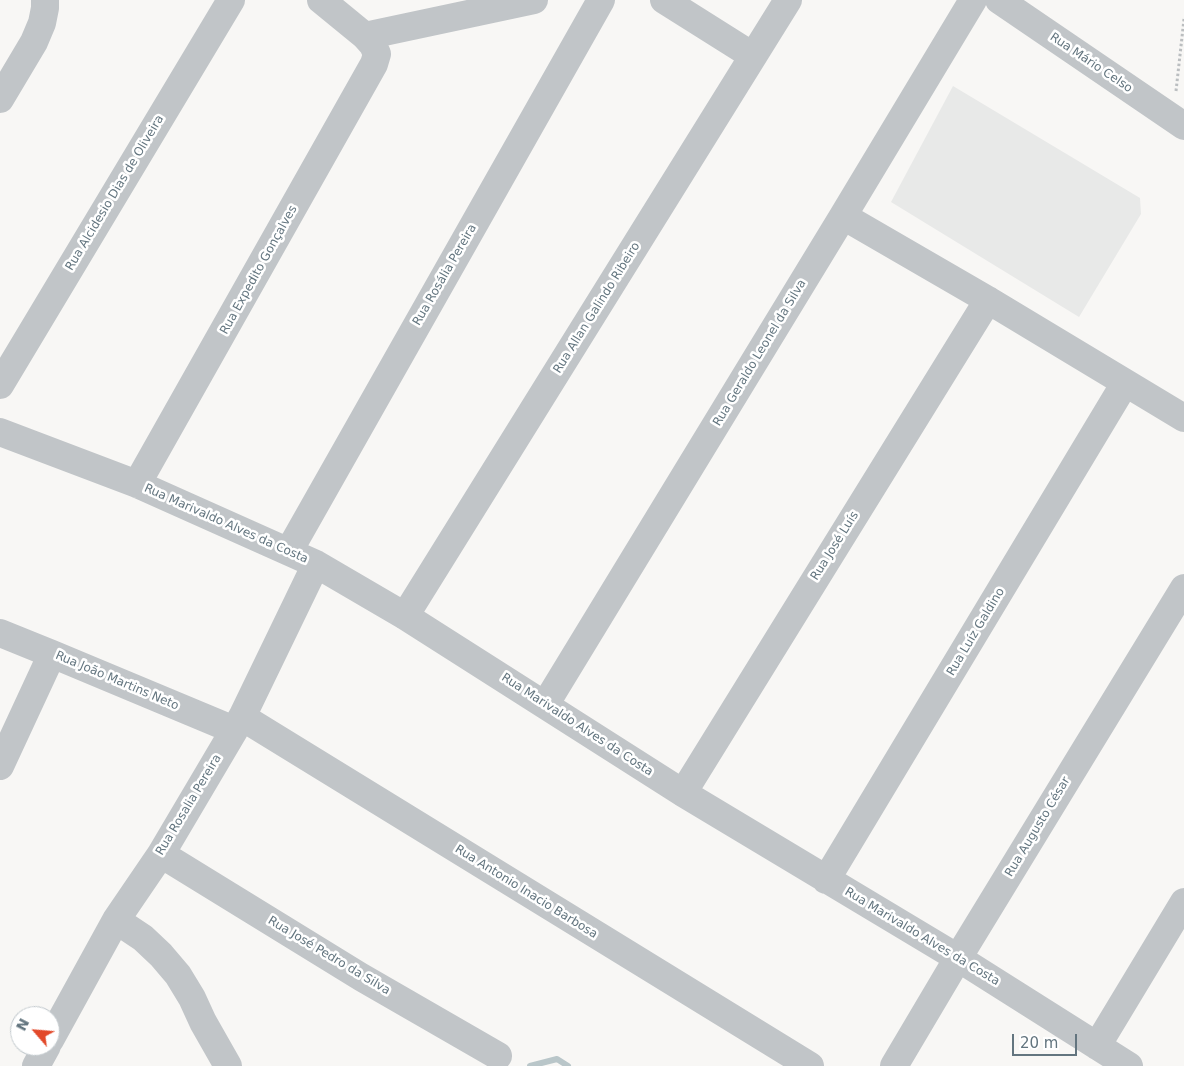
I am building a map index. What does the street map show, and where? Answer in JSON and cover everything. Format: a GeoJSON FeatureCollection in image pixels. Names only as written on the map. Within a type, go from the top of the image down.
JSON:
{"type":"FeatureCollection","features":[{"type":"Feature","properties":{"kind":"street"},"geometry":{"type":"LineString","coordinates":[[0,99],[37,35],[42,22],[45,0]]}},
{"type":"Feature","properties":{"kind":"street","name":"Rua Alcidesio Dias de Oliveira"},"geometry":{"type":"LineString","coordinates":[[0,385],[231,0]]}},
{"type":"Feature","properties":{"kind":"street"},"geometry":{"type":"LineString","coordinates":[[321,0],[371,45],[534,0]]}},
{"type":"Feature","properties":{"kind":"street","name":"Rua Rosália Pereira"},"geometry":{"type":"LineString","coordinates":[[289,551],[601,0]]}},
{"type":"Feature","properties":{"kind":"street"},"geometry":{"type":"LineString","coordinates":[[664,0],[753,56]]}},
{"type":"Feature","properties":{"kind":"street","name":"Rua Allan Galindo Ribeiro"},"geometry":{"type":"LineString","coordinates":[[406,616],[788,0]]}},
{"type":"Feature","properties":{"kind":"street","name":"Rua Geraldo Leonel da Silva"},"geometry":{"type":"LineString","coordinates":[[545,704],[973,0]]}},
{"type":"Feature","properties":{"kind":"street","name":"Rua Mário Celso"},"geometry":{"type":"LineString","coordinates":[[999,0],[1178,122]]}},
{"type":"Feature","properties":{"kind":"street","name":"Rua Expedito Gonçalves"},"geometry":{"type":"LineString","coordinates":[[137,484],[369,74],[374,64],[371,45]]}},
{"type":"Feature","properties":{"kind":"street"},"geometry":{"type":"LineString","coordinates":[[843,216],[988,300],[1184,418]]}},
{"type":"Feature","properties":{"kind":"street","name":"Rua José Luís"},"geometry":{"type":"LineString","coordinates":[[683,793],[988,300]]}},
{"type":"Feature","properties":{"kind":"street","name":"Rua Luíz Galdino"},"geometry":{"type":"LineString","coordinates":[[826,880],[1125,383]]}},
{"type":"Feature","properties":{"kind":"street","name":"Rua Marivaldo Alves da Costa"},"geometry":{"type":"LineString","coordinates":[[0,432],[137,484],[316,564],[406,616],[683,793],[958,958],[1129,1066]]}},
{"type":"Feature","properties":{"kind":"street","name":"Rua Rosalia Pereira"},"geometry":{"type":"LineString","coordinates":[[60,1022],[116,920],[161,854],[238,724],[316,564]]}},
{"type":"Feature","properties":{"kind":"street","name":"Rua Augusto César"},"geometry":{"type":"LineString","coordinates":[[894,1066],[1184,588]]}},
{"type":"Feature","properties":{"kind":"street","name":"Rua João Martins Neto"},"geometry":{"type":"LineString","coordinates":[[0,633],[238,724]]}},
{"type":"Feature","properties":{"kind":"street"},"geometry":{"type":"LineString","coordinates":[[0,766],[52,654]]}},
{"type":"Feature","properties":{"kind":"street","name":"Rua Antonio Inacio Barbosa"},"geometry":{"type":"LineString","coordinates":[[238,724],[810,1066]]}},
{"type":"Feature","properties":{"kind":"street","name":"Rua José Pedro da Silva"},"geometry":{"type":"LineString","coordinates":[[161,854],[361,977],[498,1056]]}},
{"type":"Feature","properties":{"kind":"street"},"geometry":{"type":"LineString","coordinates":[[1097,1046],[1184,902]]}},
{"type":"Feature","properties":{"kind":"street"},"geometry":{"type":"LineString","coordinates":[[116,920],[143,938],[162,955],[178,975],[228,1066]]}},
{"type":"Feature","properties":{"kind":"path"},"geometry":{"type":"LineString","coordinates":[[1178,122],[1184,19]]}},
{"type":"Feature","properties":{"kind":"shaded area"},"geometry":{"type":"Polygon","coordinates":[[[953,86],[1140,198],[1141,214],[1079,317],[891,202],[953,86]]]}},
{"type":"Feature","properties":{"kind":"waterway"},"geometry":{"type":"LineString","coordinates":[[530,1066],[557,1059],[568,1066]]}}]}
